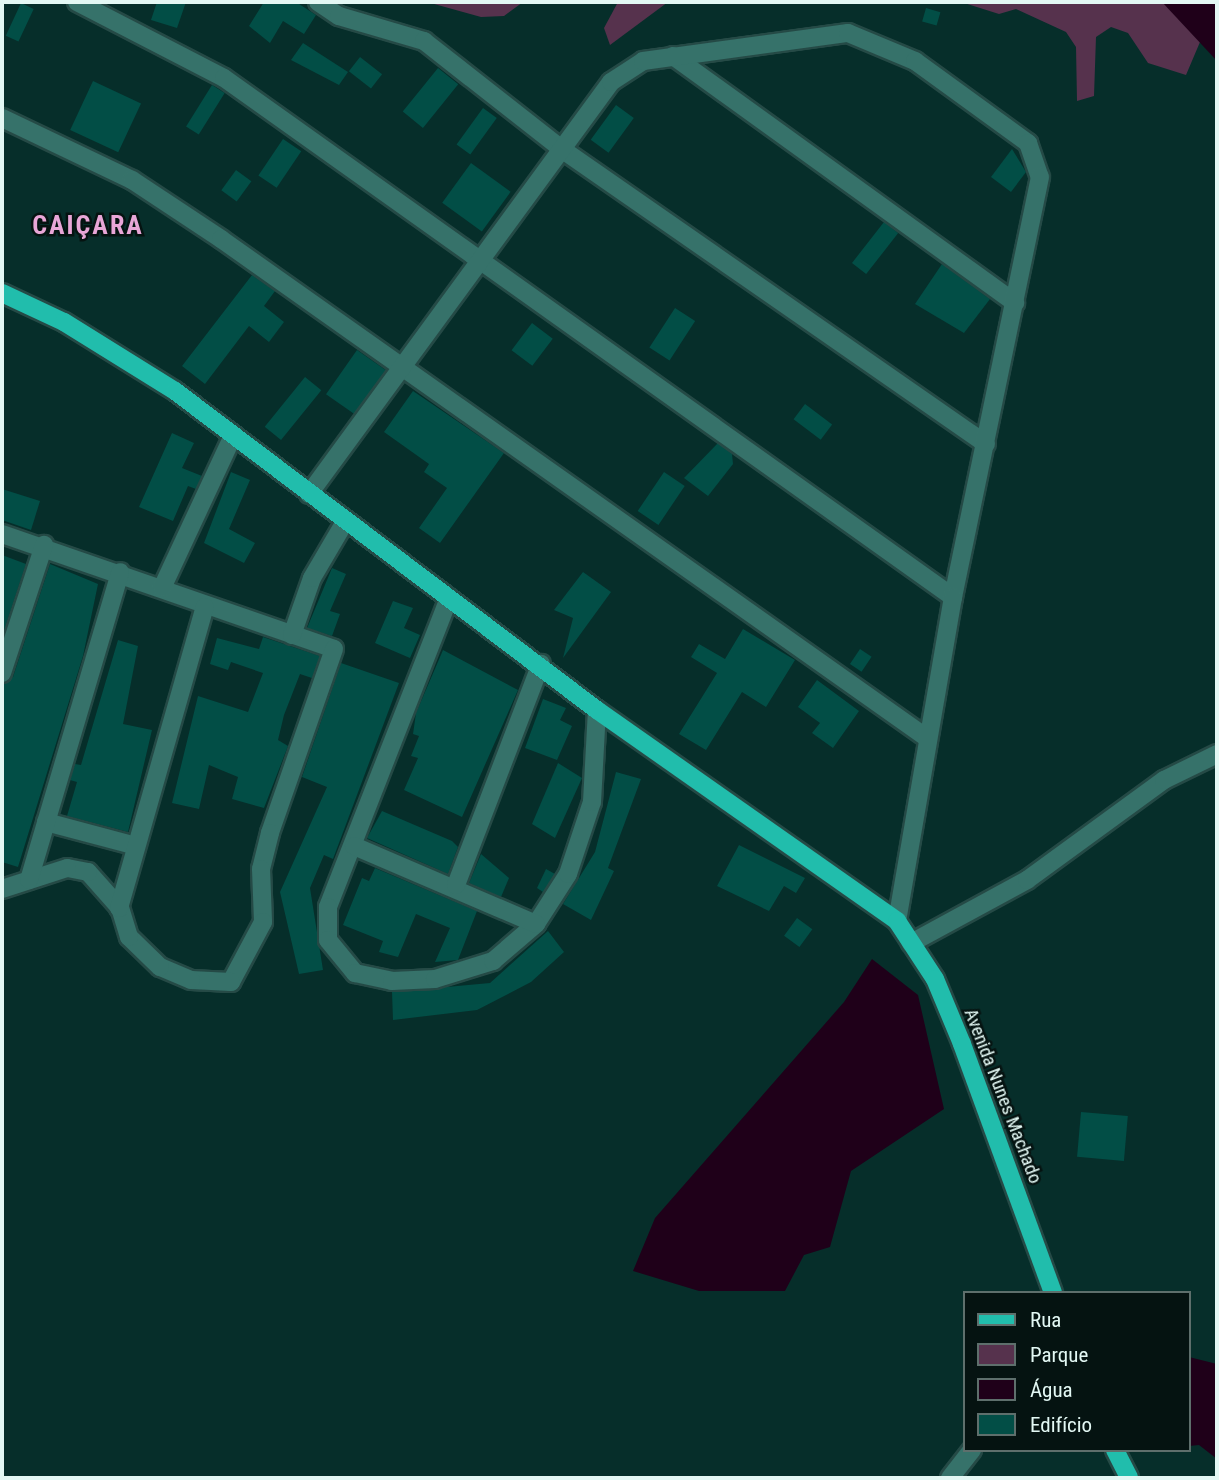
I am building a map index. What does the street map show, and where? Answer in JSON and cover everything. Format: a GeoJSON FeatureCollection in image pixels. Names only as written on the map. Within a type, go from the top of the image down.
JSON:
{"type":"FeatureCollection","features":[{"type":"Feature","properties":{"kind":"main road"},"geometry":{"type":"LineString","coordinates":[[2,293],[115,351],[541,664],[597,710],[897,922]]}},
{"type":"Feature","properties":{"kind":"main road","name":"Avenida Nunes Machado"},"geometry":{"type":"LineString","coordinates":[[897,922],[911,943],[962,1044],[1052,1291]]}},
{"type":"Feature","properties":{"kind":"main road"},"geometry":{"type":"LineString","coordinates":[[1116,1452],[1129,1478]]}},
{"type":"Feature","properties":{"kind":"street"},"geometry":{"type":"LineString","coordinates":[[77,2],[224,78],[953,597]]}},
{"type":"Feature","properties":{"kind":"street"},"geometry":{"type":"LineString","coordinates":[[318,2],[339,16],[424,41],[563,150],[986,444]]}},
{"type":"Feature","properties":{"kind":"street"},"geometry":{"type":"LineString","coordinates":[[309,494],[623,72],[673,56],[848,33],[878,41],[927,69],[1028,143],[1037,160],[1040,177],[953,597],[897,922]]}},
{"type":"Feature","properties":{"kind":"street"},"geometry":{"type":"LineString","coordinates":[[673,56],[1015,303]]}},
{"type":"Feature","properties":{"kind":"street"},"geometry":{"type":"LineString","coordinates":[[2,118],[132,180],[927,738]]}},
{"type":"Feature","properties":{"kind":"street"},"geometry":{"type":"LineString","coordinates":[[162,588],[233,436]]}},
{"type":"Feature","properties":{"kind":"street"},"geometry":{"type":"LineString","coordinates":[[292,635],[312,578],[346,520]]}},
{"type":"Feature","properties":{"kind":"street"},"geometry":{"type":"LineString","coordinates":[[2,534],[44,545],[162,588],[205,607],[334,649],[270,832],[261,869],[263,922],[231,982],[191,980],[160,967],[130,937],[119,908],[88,872],[67,868],[2,889]]}},
{"type":"Feature","properties":{"kind":"street"},"geometry":{"type":"LineString","coordinates":[[2,673],[44,545]]}},
{"type":"Feature","properties":{"kind":"street"},"geometry":{"type":"LineString","coordinates":[[29,880],[120,572]]}},
{"type":"Feature","properties":{"kind":"street"},"geometry":{"type":"LineString","coordinates":[[449,598],[354,846],[326,927],[336,956],[355,973],[392,981],[446,976],[493,961],[537,924],[568,874],[592,802],[597,710]]}},
{"type":"Feature","properties":{"kind":"street"},"geometry":{"type":"LineString","coordinates":[[119,908],[205,607]]}},
{"type":"Feature","properties":{"kind":"street"},"geometry":{"type":"LineString","coordinates":[[456,885],[541,664]]}},
{"type":"Feature","properties":{"kind":"street"},"geometry":{"type":"LineString","coordinates":[[911,943],[1027,880],[1164,780],[1217,754]]}},
{"type":"Feature","properties":{"kind":"street"},"geometry":{"type":"LineString","coordinates":[[46,822],[136,846]]}},
{"type":"Feature","properties":{"kind":"street"},"geometry":{"type":"LineString","coordinates":[[354,846],[456,885],[537,924]]}},
{"type":"Feature","properties":{"kind":"street"},"geometry":{"type":"LineString","coordinates":[[950,1478],[970,1452]]}},
{"type":"Feature","properties":{"kind":"green space"},"geometry":{"type":"Polygon","coordinates":[[[427,2],[523,2],[504,16],[481,17],[427,2]]]}},
{"type":"Feature","properties":{"kind":"green space"},"geometry":{"type":"Polygon","coordinates":[[[618,2],[668,2],[610,45],[604,28],[618,2]]]}},
{"type":"Feature","properties":{"kind":"green space"},"geometry":{"type":"Polygon","coordinates":[[[961,2],[1217,2],[1186,75],[1148,63],[1128,33],[1111,27],[1096,37],[1094,96],[1077,101],[1076,47],[1066,32],[1016,9],[999,14],[961,2]]]}},
{"type":"Feature","properties":{"kind":"water"},"geometry":{"type":"Polygon","coordinates":[[[1162,2],[1217,2],[1217,61],[1162,2]]]}},
{"type":"Feature","properties":{"kind":"water"},"geometry":{"type":"Polygon","coordinates":[[[872,959],[918,995],[944,1109],[851,1171],[830,1247],[804,1255],[785,1291],[699,1291],[633,1271],[655,1218],[844,1002],[872,959]]]}},
{"type":"Feature","properties":{"kind":"water"},"geometry":{"type":"Polygon","coordinates":[[[1191,1358],[1217,1364],[1217,1459],[1199,1445],[1191,1446],[1191,1358]]]}},
{"type":"Feature","properties":{"kind":"building"},"geometry":{"type":"Polygon","coordinates":[[[157,2],[186,2],[177,28],[151,20],[157,2]]]}},
{"type":"Feature","properties":{"kind":"building"},"geometry":{"type":"Polygon","coordinates":[[[264,2],[296,2],[316,15],[304,34],[283,21],[270,43],[249,26],[264,2]]]}},
{"type":"Feature","properties":{"kind":"building"},"geometry":{"type":"Polygon","coordinates":[[[21,3],[34,9],[18,42],[6,36],[21,3]]]}},
{"type":"Feature","properties":{"kind":"building"},"geometry":{"type":"Polygon","coordinates":[[[926,8],[940,12],[937,26],[922,21],[926,8]]]}},
{"type":"Feature","properties":{"kind":"building"},"geometry":{"type":"Polygon","coordinates":[[[303,43],[348,72],[339,85],[291,60],[303,43]]]}},
{"type":"Feature","properties":{"kind":"building"},"geometry":{"type":"Polygon","coordinates":[[[360,57],[382,74],[371,88],[349,71],[360,57]]]}},
{"type":"Feature","properties":{"kind":"building"},"geometry":{"type":"Polygon","coordinates":[[[438,68],[458,84],[423,128],[403,112],[438,68]]]}},
{"type":"Feature","properties":{"kind":"building"},"geometry":{"type":"Polygon","coordinates":[[[93,81],[141,103],[118,152],[70,130],[93,81]]]}},
{"type":"Feature","properties":{"kind":"building"},"geometry":{"type":"Polygon","coordinates":[[[212,85],[225,93],[199,135],[186,127],[212,85]]]}},
{"type":"Feature","properties":{"kind":"building"},"geometry":{"type":"Polygon","coordinates":[[[616,105],[634,118],[609,153],[591,140],[616,105]]]}},
{"type":"Feature","properties":{"kind":"building"},"geometry":{"type":"Polygon","coordinates":[[[483,108],[497,118],[470,154],[457,144],[483,108]]]}},
{"type":"Feature","properties":{"kind":"building"},"geometry":{"type":"Polygon","coordinates":[[[283,139],[301,151],[277,188],[258,175],[283,139]]]}},
{"type":"Feature","properties":{"kind":"building"},"geometry":{"type":"Polygon","coordinates":[[[1012,149],[1026,172],[1011,192],[991,177],[1012,149]]]}},
{"type":"Feature","properties":{"kind":"building"},"geometry":{"type":"Polygon","coordinates":[[[471,163],[511,192],[482,231],[442,203],[471,163]]]}},
{"type":"Feature","properties":{"kind":"building"},"geometry":{"type":"Polygon","coordinates":[[[236,170],[251,181],[237,201],[221,190],[236,170]]]}},
{"type":"Feature","properties":{"kind":"building"},"geometry":{"type":"Polygon","coordinates":[[[884,222],[898,233],[866,274],[852,263],[884,222]]]}},
{"type":"Feature","properties":{"kind":"building"},"geometry":{"type":"Polygon","coordinates":[[[942,264],[990,299],[964,333],[915,304],[942,264]]]}},
{"type":"Feature","properties":{"kind":"building"},"geometry":{"type":"Polygon","coordinates":[[[252,275],[275,291],[264,306],[284,322],[269,342],[249,326],[205,384],[182,366],[252,275]]]}},
{"type":"Feature","properties":{"kind":"building"},"geometry":{"type":"Polygon","coordinates":[[[675,308],[695,321],[670,360],[649,347],[675,308]]]}},
{"type":"Feature","properties":{"kind":"building"},"geometry":{"type":"Polygon","coordinates":[[[532,323],[553,339],[532,366],[512,350],[532,323]]]}},
{"type":"Feature","properties":{"kind":"building"},"geometry":{"type":"Polygon","coordinates":[[[357,350],[386,370],[355,414],[326,394],[357,350]]]}},
{"type":"Feature","properties":{"kind":"building"},"geometry":{"type":"Polygon","coordinates":[[[305,377],[321,390],[281,440],[265,427],[305,377]]]}},
{"type":"Feature","properties":{"kind":"building"},"geometry":{"type":"Polygon","coordinates":[[[413,391],[504,453],[440,543],[419,528],[447,488],[424,472],[429,464],[384,432],[413,391]]]}},
{"type":"Feature","properties":{"kind":"building"},"geometry":{"type":"Polygon","coordinates":[[[805,404],[832,424],[821,440],[794,419],[805,404]]]}},
{"type":"Feature","properties":{"kind":"building"},"geometry":{"type":"Polygon","coordinates":[[[172,433],[194,443],[182,468],[202,476],[196,489],[188,486],[173,521],[139,507],[172,433]]]}},
{"type":"Feature","properties":{"kind":"building"},"geometry":{"type":"Polygon","coordinates":[[[718,443],[732,454],[733,464],[708,496],[684,478],[718,443]]]}},
{"type":"Feature","properties":{"kind":"building"},"geometry":{"type":"Polygon","coordinates":[[[231,472],[250,480],[229,529],[255,543],[244,563],[204,543],[231,472]]]}},
{"type":"Feature","properties":{"kind":"building"},"geometry":{"type":"Polygon","coordinates":[[[664,472],[685,486],[658,525],[638,511],[664,472]]]}},
{"type":"Feature","properties":{"kind":"building"},"geometry":{"type":"Polygon","coordinates":[[[2,489],[40,501],[31,530],[2,520],[2,489]]]}},
{"type":"Feature","properties":{"kind":"building"},"geometry":{"type":"Polygon","coordinates":[[[2,555],[26,564],[2,637],[2,555]]]}},
{"type":"Feature","properties":{"kind":"building"},"geometry":{"type":"Polygon","coordinates":[[[50,564],[98,584],[83,656],[18,867],[2,862],[2,684],[13,677],[50,564]]]}},
{"type":"Feature","properties":{"kind":"building"},"geometry":{"type":"Polygon","coordinates":[[[332,568],[346,574],[330,611],[340,614],[332,636],[307,628],[332,568]]]}},
{"type":"Feature","properties":{"kind":"building"},"geometry":{"type":"Polygon","coordinates":[[[583,572],[611,592],[563,658],[573,618],[554,610],[583,572]]]}},
{"type":"Feature","properties":{"kind":"building"},"geometry":{"type":"Polygon","coordinates":[[[393,601],[413,608],[404,628],[420,635],[410,658],[375,643],[393,601]]]}},
{"type":"Feature","properties":{"kind":"building"},"geometry":{"type":"Polygon","coordinates":[[[743,629],[795,660],[766,707],[742,692],[706,750],[679,734],[717,673],[691,657],[699,644],[725,659],[743,629]]]}},
{"type":"Feature","properties":{"kind":"building"},"geometry":{"type":"Polygon","coordinates":[[[263,637],[320,656],[312,678],[300,674],[284,715],[278,740],[288,746],[264,808],[232,799],[238,777],[209,765],[199,809],[172,803],[198,696],[248,712],[263,673],[231,662],[228,670],[210,664],[217,638],[259,649],[263,637]]]}},
{"type":"Feature","properties":{"kind":"building"},"geometry":{"type":"Polygon","coordinates":[[[118,640],[138,646],[123,724],[152,730],[128,832],[67,816],[77,782],[70,780],[75,764],[81,765],[118,640]]]}},
{"type":"Feature","properties":{"kind":"building"},"geometry":{"type":"Polygon","coordinates":[[[860,649],[872,657],[862,672],[850,664],[860,649]]]}},
{"type":"Feature","properties":{"kind":"building"},"geometry":{"type":"Polygon","coordinates":[[[443,650],[518,690],[462,817],[404,790],[418,758],[411,756],[419,736],[413,734],[416,713],[443,650]]]}},
{"type":"Feature","properties":{"kind":"building"},"geometry":{"type":"Polygon","coordinates":[[[341,663],[399,683],[333,859],[324,855],[310,888],[323,970],[299,974],[280,892],[327,787],[302,777],[341,663]]]}},
{"type":"Feature","properties":{"kind":"building"},"geometry":{"type":"Polygon","coordinates":[[[817,680],[859,711],[833,748],[812,733],[820,723],[798,707],[817,680]]]}},
{"type":"Feature","properties":{"kind":"building"},"geometry":{"type":"Polygon","coordinates":[[[543,699],[566,708],[560,720],[572,726],[557,760],[525,748],[543,699]]]}},
{"type":"Feature","properties":{"kind":"building"},"geometry":{"type":"Polygon","coordinates":[[[558,763],[582,778],[555,838],[532,824],[558,763]]]}},
{"type":"Feature","properties":{"kind":"building"},"geometry":{"type":"Polygon","coordinates":[[[616,772],[641,779],[608,868],[614,871],[591,920],[563,904],[595,852],[616,772]]]}},
{"type":"Feature","properties":{"kind":"building"},"geometry":{"type":"Polygon","coordinates":[[[382,811],[452,841],[458,847],[448,874],[367,838],[382,811]]]}},
{"type":"Feature","properties":{"kind":"building"},"geometry":{"type":"Polygon","coordinates":[[[739,845],[805,878],[796,893],[784,886],[769,911],[717,886],[739,845]]]}},
{"type":"Feature","properties":{"kind":"building"},"geometry":{"type":"Polygon","coordinates":[[[481,854],[509,878],[501,897],[469,883],[481,854]]]}},
{"type":"Feature","properties":{"kind":"building"},"geometry":{"type":"Polygon","coordinates":[[[375,868],[477,911],[458,960],[435,962],[450,928],[416,914],[398,957],[379,952],[383,941],[343,925],[362,878],[369,881],[375,868]]]}},
{"type":"Feature","properties":{"kind":"building"},"geometry":{"type":"Polygon","coordinates":[[[546,869],[555,874],[543,892],[537,888],[546,869]]]}},
{"type":"Feature","properties":{"kind":"building"},"geometry":{"type":"Polygon","coordinates":[[[797,918],[812,929],[799,947],[784,936],[797,918]]]}},
{"type":"Feature","properties":{"kind":"building"},"geometry":{"type":"Polygon","coordinates":[[[548,931],[564,952],[531,982],[477,1010],[393,1020],[392,992],[490,983],[548,931]]]}},
{"type":"Feature","properties":{"kind":"building"},"geometry":{"type":"Polygon","coordinates":[[[1081,1112],[1128,1116],[1124,1161],[1077,1157],[1081,1112]]]}},
{"type":"Feature","properties":{"kind":"district","name":"CAIÇARA"},"geometry":{"type":"Point","coordinates":[88,226]}}]}
